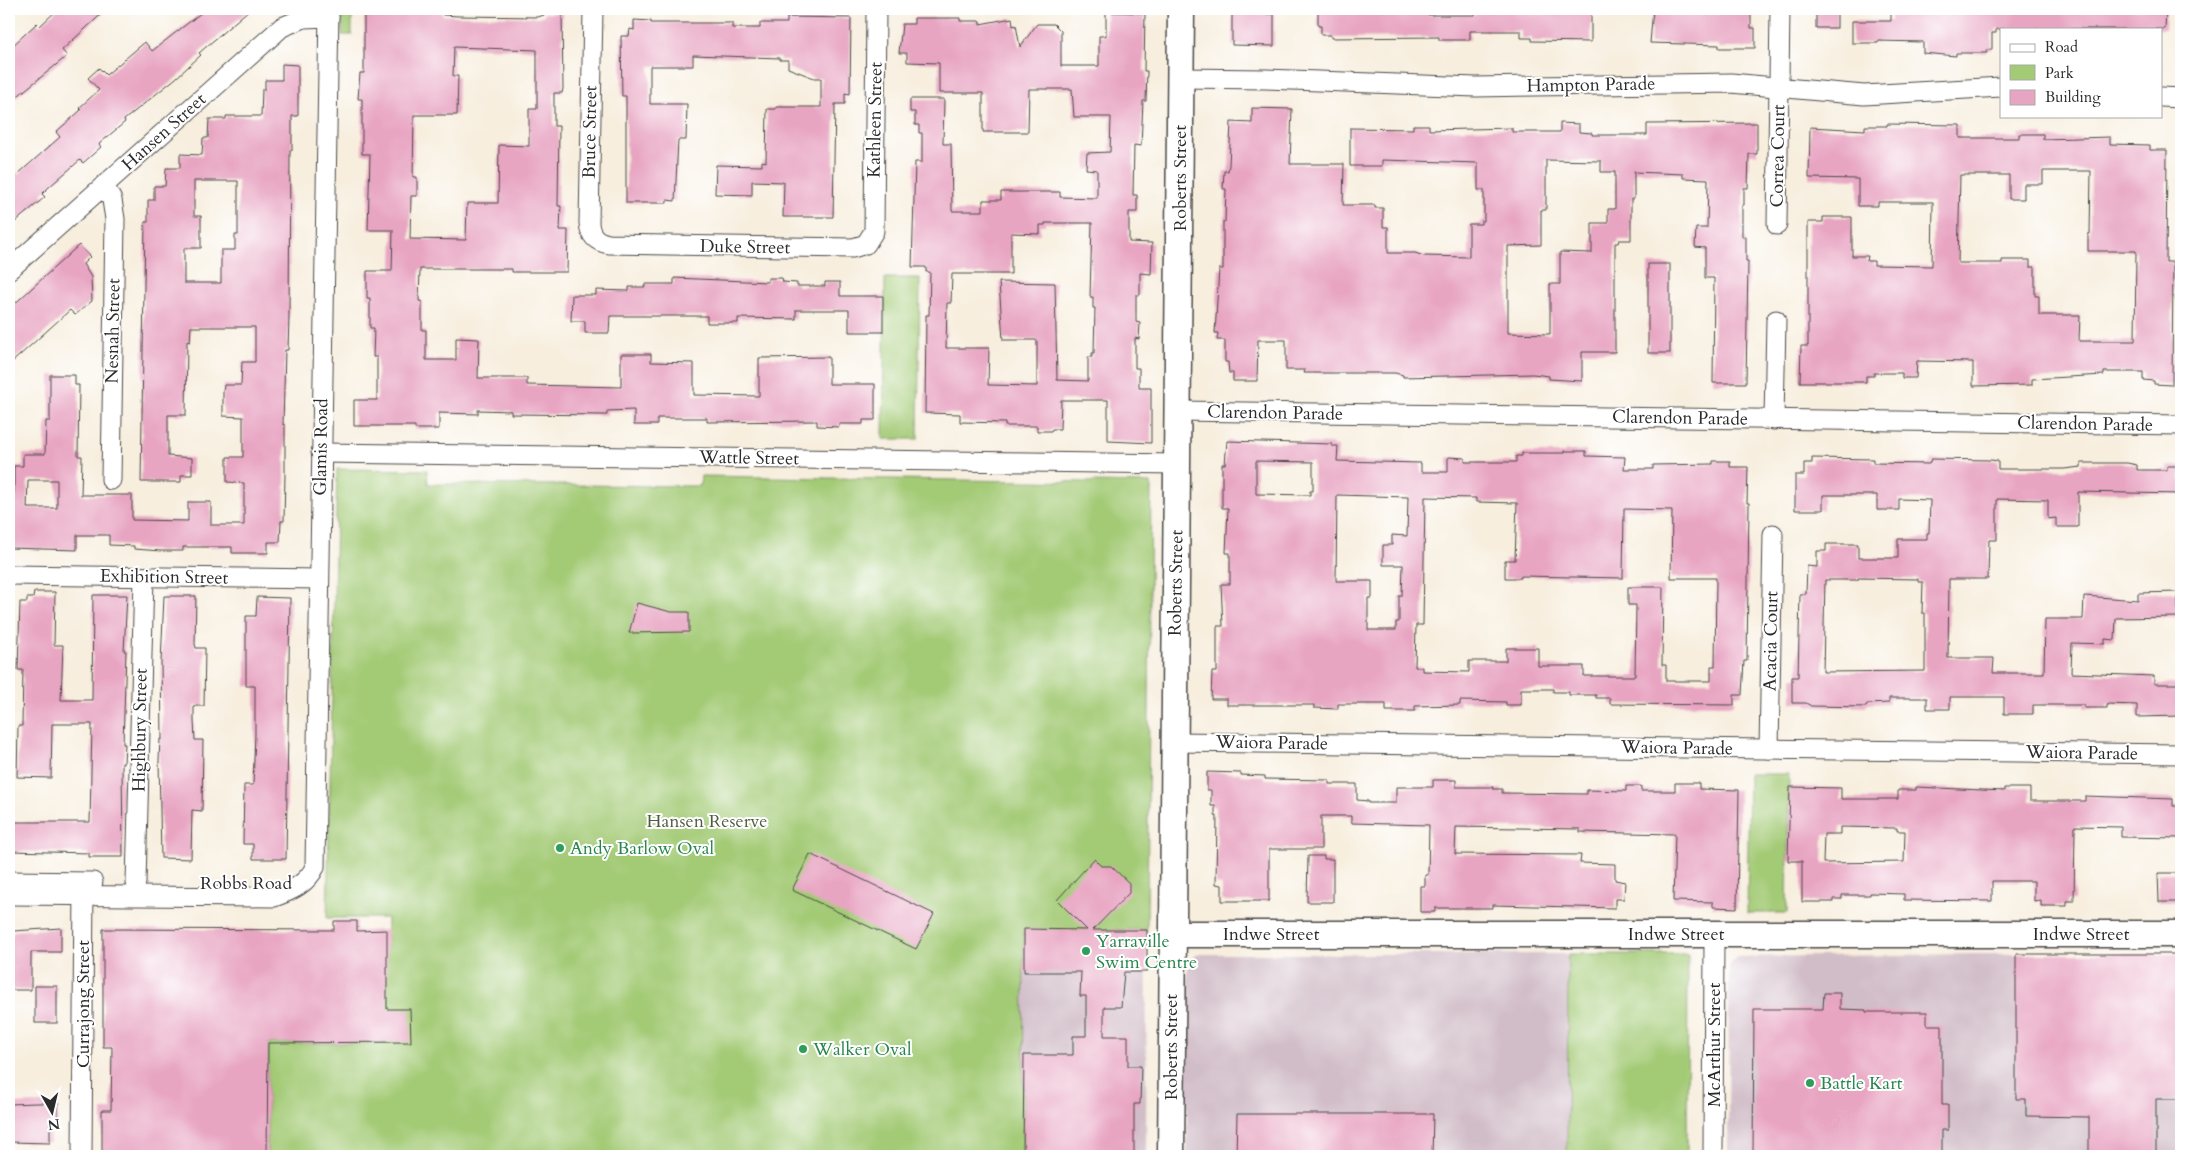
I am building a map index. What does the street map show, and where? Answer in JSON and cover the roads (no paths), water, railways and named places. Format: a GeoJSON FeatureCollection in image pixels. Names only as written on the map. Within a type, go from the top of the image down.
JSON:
{"type":"FeatureCollection","features":[{"type":"Feature","properties":{"kind":"street","name":"Bruce Street"},"geometry":{"type":"LineString","coordinates":[[593,9],[589,224],[590,232],[596,239],[609,244]]}},
{"type":"Feature","properties":{"kind":"street","name":"Kathleen Street"},"geometry":{"type":"LineString","coordinates":[[874,231],[876,9]]}},
{"type":"Feature","properties":{"kind":"street","name":"Roberts Street"},"geometry":{"type":"LineString","coordinates":[[1171,1156],[1181,9]]}},
{"type":"Feature","properties":{"kind":"street","name":"Correa Court"},"geometry":{"type":"LineString","coordinates":[[1777,225],[1780,9]]}},
{"type":"Feature","properties":{"kind":"street","name":"Hansen Street"},"geometry":{"type":"LineString","coordinates":[[9,270],[282,27],[304,18],[329,13]]}},
{"type":"Feature","properties":{"kind":"street","name":"Glamis Road"},"geometry":{"type":"LineString","coordinates":[[304,882],[315,867],[329,13]]}},
{"type":"Feature","properties":{"kind":"street","name":"Hampton Parade"},"geometry":{"type":"LineString","coordinates":[[1180,78],[1266,79],[1476,87],[1706,83],[1864,95],[2000,87]]}},
{"type":"Feature","properties":{"kind":"street"},"geometry":{"type":"LineString","coordinates":[[2162,97],[2181,98]]}},
{"type":"Feature","properties":{"kind":"street","name":"Nesnah Street"},"geometry":{"type":"LineString","coordinates":[[104,185],[112,200],[115,219],[111,480]]}},
{"type":"Feature","properties":{"kind":"street","name":"Duke Street"},"geometry":{"type":"LineString","coordinates":[[609,244],[853,248],[866,244],[874,231]]}},
{"type":"Feature","properties":{"kind":"street"},"geometry":{"type":"LineString","coordinates":[[1774,420],[1776,320]]}},
{"type":"Feature","properties":{"kind":"street","name":"Clarendon Parade"},"geometry":{"type":"LineString","coordinates":[[1178,411],[2181,425]]}},
{"type":"Feature","properties":{"kind":"street","name":"Wattle Street"},"geometry":{"type":"LineString","coordinates":[[321,453],[1178,464]]}},
{"type":"Feature","properties":{"kind":"street","name":"Acacia Court"},"geometry":{"type":"LineString","coordinates":[[1769,749],[1773,534]]}},
{"type":"Feature","properties":{"kind":"street","name":"Exhibition Street"},"geometry":{"type":"LineString","coordinates":[[9,575],[319,580]]}},
{"type":"Feature","properties":{"kind":"street","name":"Highbury Street"},"geometry":{"type":"LineString","coordinates":[[136,883],[144,577]]}},
{"type":"Feature","properties":{"kind":"street","name":"Waiora Parade"},"geometry":{"type":"LineString","coordinates":[[1174,742],[2181,754]]}},
{"type":"Feature","properties":{"kind":"street","name":"Robbs Road"},"geometry":{"type":"LineString","coordinates":[[9,881],[84,889],[274,897],[289,892],[304,882]]}},
{"type":"Feature","properties":{"kind":"street","name":"Robbs Road"},"geometry":{"type":"LineString","coordinates":[[9,894],[136,883],[273,885],[304,882]]}},
{"type":"Feature","properties":{"kind":"street","name":"Currajong Street"},"geometry":{"type":"LineString","coordinates":[[82,1156],[84,889]]}},
{"type":"Feature","properties":{"kind":"street","name":"Indwe Street"},"geometry":{"type":"LineString","coordinates":[[1172,934],[2181,934]]}},
{"type":"Feature","properties":{"kind":"street","name":"McArthur Street"},"geometry":{"type":"LineString","coordinates":[[1713,1156],[1714,934]]}},
{"type":"Feature","properties":{"kind":"place","name":"Andy Barlow Oval"},"geometry":{"type":"Point","coordinates":[560,848]}},
{"type":"Feature","properties":{"kind":"place","name":"Yarraville Swim Centre"},"geometry":{"type":"Point","coordinates":[1086,951]}},
{"type":"Feature","properties":{"kind":"place","name":"Walker Oval"},"geometry":{"type":"Point","coordinates":[803,1049]}},
{"type":"Feature","properties":{"kind":"place","name":"Battle Kart"},"geometry":{"type":"Point","coordinates":[1810,1083]}},
{"type":"Feature","properties":{"kind":"park label","name":"Hansen Reserve"},"geometry":{"type":"Point","coordinates":[707,821]}}]}
